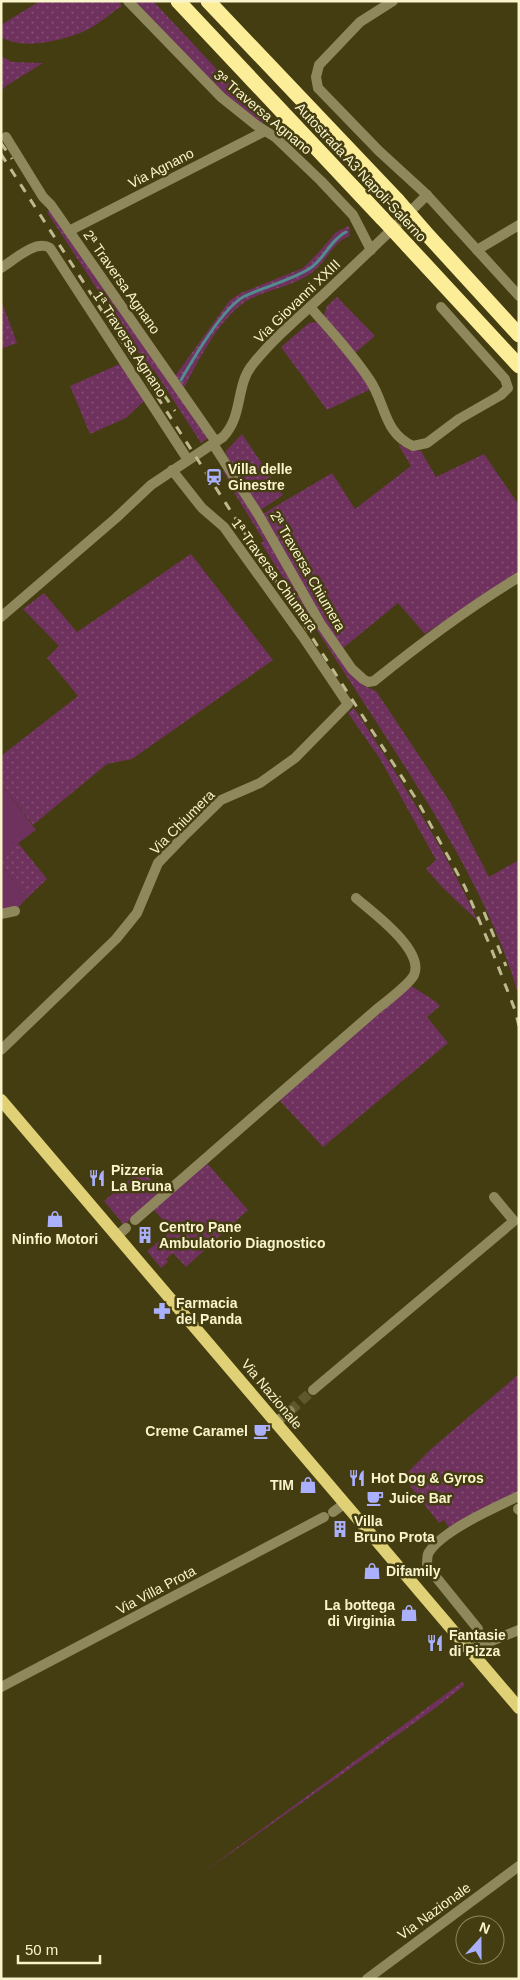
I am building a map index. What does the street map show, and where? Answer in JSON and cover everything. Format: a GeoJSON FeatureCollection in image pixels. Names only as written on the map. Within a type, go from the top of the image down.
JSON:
{"type":"FeatureCollection","features":[{"type":"Feature","properties":{"kind":"highway","name":"Autostrada A3 Napoli-Salerno"},"geometry":{"type":"LineString","coordinates":[[178,1],[519,366]]}},
{"type":"Feature","properties":{"kind":"highway","name":"Autostrada A3 Napoli-Salerno"},"geometry":{"type":"LineString","coordinates":[[208,1],[397,200],[519,335]]}},
{"type":"Feature","properties":{"kind":"main road","name":"Via Nazionale"},"geometry":{"type":"LineString","coordinates":[[1,1100],[122,1232],[344,1504],[519,1708]]}},
{"type":"Feature","properties":{"kind":"street","name":"3ª Traversa Agnano"},"geometry":{"type":"LineString","coordinates":[[128,1],[221,97],[298,157],[353,215],[371,250]]}},
{"type":"Feature","properties":{"kind":"street"},"geometry":{"type":"LineString","coordinates":[[393,1],[360,22],[319,65],[316,77],[318,88],[379,151],[427,195],[519,296]]}},
{"type":"Feature","properties":{"kind":"street","name":"Via Agnano"},"geometry":{"type":"LineString","coordinates":[[69,231],[265,131]]}},
{"type":"Feature","properties":{"kind":"street","name":"2ª Traversa Agnano"},"geometry":{"type":"LineString","coordinates":[[6,137],[43,197],[69,231],[215,443]]}},
{"type":"Feature","properties":{"kind":"street","name":"Via Giovanni XXIII"},"geometry":{"type":"LineString","coordinates":[[1,617],[116,518],[151,485],[215,443],[231,428],[236,417],[245,378],[252,365],[427,195]]}},
{"type":"Feature","properties":{"kind":"street"},"geometry":{"type":"LineString","coordinates":[[477,250],[519,225]]}},
{"type":"Feature","properties":{"kind":"street","name":"1ª Traversa Agnano"},"geometry":{"type":"LineString","coordinates":[[1,268],[37,246],[46,246],[55,253],[188,460]]}},
{"type":"Feature","properties":{"kind":"street"},"geometry":{"type":"LineString","coordinates":[[310,308],[331,330],[370,380],[396,436],[412,446],[427,443],[459,419],[501,395],[508,388],[505,379],[441,307]]}},
{"type":"Feature","properties":{"kind":"street","name":"2ª Traversa Chiumera"},"geometry":{"type":"LineString","coordinates":[[215,443],[320,623],[352,669],[368,682],[374,681],[425,640],[475,604],[519,577]]}},
{"type":"Feature","properties":{"kind":"street","name":"1ª Traversa Chiumera"},"geometry":{"type":"LineString","coordinates":[[172,470],[202,508],[224,526],[348,704]]}},
{"type":"Feature","properties":{"kind":"street","name":"Via Chiumera"},"geometry":{"type":"LineString","coordinates":[[1,1050],[116,939],[137,913],[158,863],[221,800],[260,783],[295,758],[348,704]]}},
{"type":"Feature","properties":{"kind":"street"},"geometry":{"type":"LineString","coordinates":[[135,1220],[378,1009],[414,974],[416,965],[406,943],[356,898]]}},
{"type":"Feature","properties":{"kind":"street"},"geometry":{"type":"LineString","coordinates":[[1,914],[15,911]]}},
{"type":"Feature","properties":{"kind":"street"},"geometry":{"type":"LineString","coordinates":[[313,1390],[514,1221],[494,1197]]}},
{"type":"Feature","properties":{"kind":"street"},"geometry":{"type":"LineString","coordinates":[[276,1422],[290,1411]]}},
{"type":"Feature","properties":{"kind":"street"},"geometry":{"type":"LineString","coordinates":[[481,1641],[478,1629],[427,1566],[427,1556],[436,1543],[466,1523],[519,1496]]}},
{"type":"Feature","properties":{"kind":"street"},"geometry":{"type":"LineString","coordinates":[[333,1512],[344,1504]]}},
{"type":"Feature","properties":{"kind":"street","name":"Via Villa Prota"},"geometry":{"type":"LineString","coordinates":[[1,1687],[324,1517]]}},
{"type":"Feature","properties":{"kind":"street"},"geometry":{"type":"LineString","coordinates":[[470,1651],[481,1641],[491,1641],[519,1630]]}},
{"type":"Feature","properties":{"kind":"street","name":"Via Nazionale"},"geometry":{"type":"LineString","coordinates":[[367,1979],[519,1866]]}},
{"type":"Feature","properties":{"kind":"shaded area"},"geometry":{"type":"Polygon","coordinates":[[[40,1],[118,1],[122,6],[87,30],[56,40],[32,44],[10,41],[1,37],[1,25],[40,1]]]}},
{"type":"Feature","properties":{"kind":"shaded area"},"geometry":{"type":"Polygon","coordinates":[[[135,1],[153,1],[265,121],[261,123],[221,91],[135,1]]]}},
{"type":"Feature","properties":{"kind":"shaded area"},"geometry":{"type":"Polygon","coordinates":[[[1,56],[12,62],[43,63],[1,91],[1,56]]]}},
{"type":"Feature","properties":{"kind":"shaded area"},"geometry":{"type":"Polygon","coordinates":[[[50,210],[209,437],[201,443],[154,370],[151,372],[47,212],[50,210]]]}},
{"type":"Feature","properties":{"kind":"shaded area"},"geometry":{"type":"Polygon","coordinates":[[[349,226],[350,236],[339,242],[309,275],[241,304],[221,325],[212,338],[184,388],[175,376],[230,300],[241,293],[303,268],[336,232],[349,226]]]}},
{"type":"Feature","properties":{"kind":"shaded area"},"geometry":{"type":"Polygon","coordinates":[[[337,297],[375,336],[355,353],[324,315],[327,306],[337,297]]]}},
{"type":"Feature","properties":{"kind":"shaded area"},"geometry":{"type":"Polygon","coordinates":[[[1,300],[17,343],[1,349],[1,300]]]}},
{"type":"Feature","properties":{"kind":"shaded area"},"geometry":{"type":"Polygon","coordinates":[[[317,322],[357,369],[371,389],[327,410],[281,347],[309,323],[317,322]]]}},
{"type":"Feature","properties":{"kind":"shaded area"},"geometry":{"type":"Polygon","coordinates":[[[122,363],[145,400],[126,418],[90,434],[70,386],[122,363]]]}},
{"type":"Feature","properties":{"kind":"shaded area"},"geometry":{"type":"Polygon","coordinates":[[[242,434],[283,495],[259,511],[225,452],[242,434]]]}},
{"type":"Feature","properties":{"kind":"shaded area"},"geometry":{"type":"Polygon","coordinates":[[[398,444],[409,450],[421,451],[436,477],[484,454],[519,505],[519,571],[425,634],[398,603],[342,649],[320,618],[261,515],[332,473],[355,509],[411,466],[398,444]]]}},
{"type":"Feature","properties":{"kind":"shaded area"},"geometry":{"type":"Polygon","coordinates":[[[225,469],[350,673],[364,686],[376,691],[450,802],[489,877],[519,860],[519,997],[494,927],[443,828],[261,543],[264,541],[230,486],[232,485],[223,471],[225,469]]]}},
{"type":"Feature","properties":{"kind":"shaded area"},"geometry":{"type":"Polygon","coordinates":[[[191,554],[273,660],[132,759],[107,764],[33,825],[1,784],[1,756],[78,696],[47,658],[59,646],[23,609],[44,593],[77,632],[191,554]]]}},
{"type":"Feature","properties":{"kind":"shaded area"},"geometry":{"type":"Polygon","coordinates":[[[354,708],[404,786],[435,839],[478,921],[426,869],[436,860],[380,759],[348,713],[354,708]]]}},
{"type":"Feature","properties":{"kind":"shaded area"},"geometry":{"type":"Polygon","coordinates":[[[1,784],[36,830],[1,856],[1,784]]]}},
{"type":"Feature","properties":{"kind":"shaded area"},"geometry":{"type":"Polygon","coordinates":[[[18,843],[47,879],[27,898],[1,865],[1,856],[18,843]]]}},
{"type":"Feature","properties":{"kind":"shaded area"},"geometry":{"type":"Polygon","coordinates":[[[1,865],[27,898],[18,908],[1,911],[1,865]]]}},
{"type":"Feature","properties":{"kind":"shaded area"},"geometry":{"type":"Polygon","coordinates":[[[411,986],[440,1006],[427,1017],[448,1043],[323,1147],[279,1100],[411,986]]]}},
{"type":"Feature","properties":{"kind":"shaded area"},"geometry":{"type":"Polygon","coordinates":[[[206,1162],[248,1210],[186,1267],[173,1253],[166,1259],[168,1262],[161,1268],[147,1251],[172,1230],[153,1209],[206,1162]]]}},
{"type":"Feature","properties":{"kind":"shaded area"},"geometry":{"type":"Polygon","coordinates":[[[142,1169],[162,1193],[124,1225],[104,1201],[142,1169]]]}},
{"type":"Feature","properties":{"kind":"shaded area"},"geometry":{"type":"Polygon","coordinates":[[[519,1374],[519,1491],[450,1529],[444,1520],[439,1523],[403,1477],[431,1449],[519,1374]]]}},
{"type":"Feature","properties":{"kind":"shaded area"},"geometry":{"type":"Polygon","coordinates":[[[462,1682],[465,1685],[434,1709],[197,1877],[462,1682]]]}},
{"type":"Feature","properties":{"kind":"waterway"},"geometry":{"type":"LineString","coordinates":[[181,380],[193,359],[228,310],[245,296],[294,277],[309,269],[346,232]]}},
{"type":"Feature","properties":{"kind":"tunnel"},"geometry":{"type":"LineString","coordinates":[[290,1411],[313,1390]]}},
{"type":"Feature","properties":{"kind":"railway"},"geometry":{"type":"LineString","coordinates":[[1,143],[12,159]]}},
{"type":"Feature","properties":{"kind":"railway"},"geometry":{"type":"LineString","coordinates":[[1,154],[418,802],[465,887],[491,948],[515,1010],[519,1026]]}},
{"type":"Feature","properties":{"kind":"railway"},"geometry":{"type":"LineString","coordinates":[[154,380],[175,411]]}},
{"type":"Feature","properties":{"kind":"railway"},"geometry":{"type":"LineString","coordinates":[[484,912],[506,966]]}},
{"type":"Feature","properties":{"kind":"place","name":"Villa delle Ginestre"},"geometry":{"type":"Point","coordinates":[214,477]}},
{"type":"Feature","properties":{"kind":"place","name":"Pizzeria La Bruna"},"geometry":{"type":"Point","coordinates":[97,1178]}},
{"type":"Feature","properties":{"kind":"place","name":"Ninfio Motori"},"geometry":{"type":"Point","coordinates":[55,1219]}},
{"type":"Feature","properties":{"kind":"place","name":"Centro Pane Ambulatorio Diagnostico"},"geometry":{"type":"Point","coordinates":[145,1235]}},
{"type":"Feature","properties":{"kind":"place","name":"Farmacia del Panda"},"geometry":{"type":"Point","coordinates":[162,1311]}},
{"type":"Feature","properties":{"kind":"place","name":"Creme Caramel"},"geometry":{"type":"Point","coordinates":[262,1431]}},
{"type":"Feature","properties":{"kind":"place","name":"Hot Dog & Gyros"},"geometry":{"type":"Point","coordinates":[357,1478]}},
{"type":"Feature","properties":{"kind":"place","name":"TIM"},"geometry":{"type":"Point","coordinates":[308,1485]}},
{"type":"Feature","properties":{"kind":"place","name":"Juice Bar"},"geometry":{"type":"Point","coordinates":[375,1498]}},
{"type":"Feature","properties":{"kind":"place","name":"Villa Bruno Prota"},"geometry":{"type":"Point","coordinates":[340,1529]}},
{"type":"Feature","properties":{"kind":"place","name":"Difamily"},"geometry":{"type":"Point","coordinates":[372,1571]}},
{"type":"Feature","properties":{"kind":"place","name":"La bottega di Virginia"},"geometry":{"type":"Point","coordinates":[409,1613]}},
{"type":"Feature","properties":{"kind":"place","name":"Fantasie di Pizza"},"geometry":{"type":"Point","coordinates":[435,1643]}}]}
